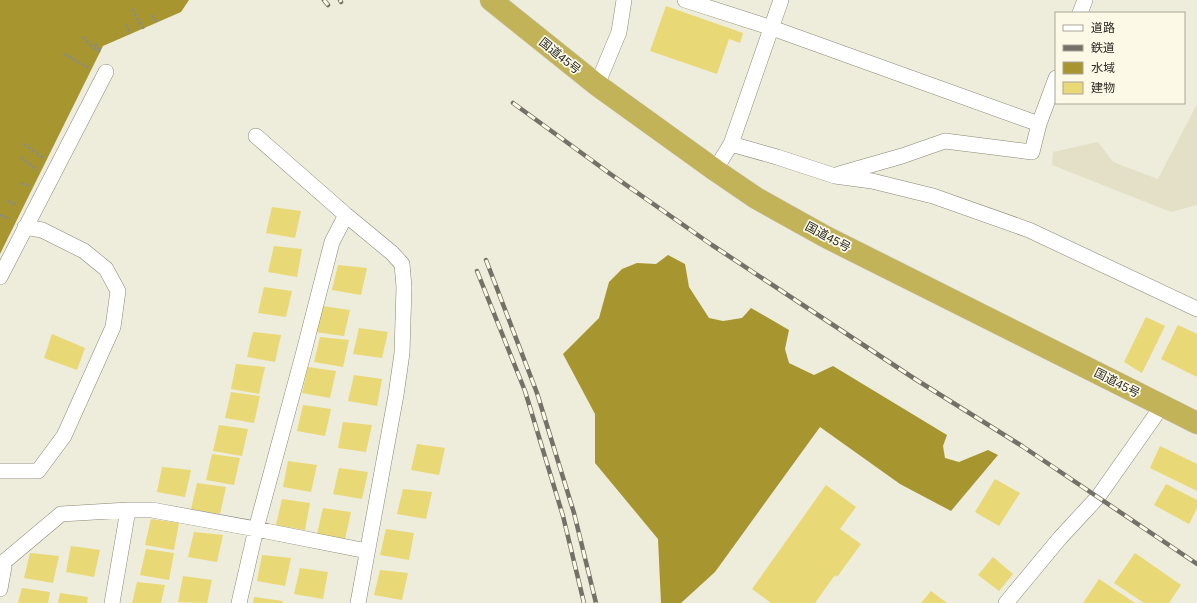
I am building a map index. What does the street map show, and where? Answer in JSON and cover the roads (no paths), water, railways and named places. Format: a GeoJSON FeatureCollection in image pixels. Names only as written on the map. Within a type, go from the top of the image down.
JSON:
{"type":"FeatureCollection","features":[{"type":"Feature","properties":{"kind":"highway","name":"国道45号"},"geometry":{"type":"LineString","coordinates":[[491,0],[597,85],[756,198],[826,237],[1197,423]]}},
{"type":"Feature","properties":{"kind":"street"},"geometry":{"type":"LineString","coordinates":[[597,85],[619,32],[624,0]]}},
{"type":"Feature","properties":{"kind":"street"},"geometry":{"type":"LineString","coordinates":[[685,0],[772,28],[1039,124]]}},
{"type":"Feature","properties":{"kind":"street"},"geometry":{"type":"LineString","coordinates":[[715,170],[731,144],[781,0]]}},
{"type":"Feature","properties":{"kind":"street"},"geometry":{"type":"LineString","coordinates":[[1080,12],[1085,0]]}},
{"type":"Feature","properties":{"kind":"street"},"geometry":{"type":"LineString","coordinates":[[0,277],[99,71]]}},
{"type":"Feature","properties":{"kind":"street"},"geometry":{"type":"LineString","coordinates":[[835,176],[902,156],[945,141],[1032,152],[1039,124],[1055,81]]}},
{"type":"Feature","properties":{"kind":"street"},"geometry":{"type":"LineString","coordinates":[[256,136],[392,253],[402,264],[404,287],[402,353],[358,603]]}},
{"type":"Feature","properties":{"kind":"street"},"geometry":{"type":"LineString","coordinates":[[731,144],[835,176],[872,181],[933,196],[1022,228],[1197,308]]}},
{"type":"Feature","properties":{"kind":"street"},"geometry":{"type":"LineString","coordinates":[[239,603],[256,529],[332,242],[346,215]]}},
{"type":"Feature","properties":{"kind":"street"},"geometry":{"type":"LineString","coordinates":[[0,471],[38,471],[64,436],[113,327],[118,290],[106,269],[84,251],[42,230],[25,227]]}},
{"type":"Feature","properties":{"kind":"street"},"geometry":{"type":"LineString","coordinates":[[1006,603],[1060,538],[1098,497],[1162,406]]}},
{"type":"Feature","properties":{"kind":"street"},"geometry":{"type":"LineString","coordinates":[[112,603],[128,510]]}},
{"type":"Feature","properties":{"kind":"street"},"geometry":{"type":"LineString","coordinates":[[0,589],[2,565],[61,514],[152,510],[367,551]]}},
{"type":"Feature","properties":{"kind":"water"},"geometry":{"type":"Polygon","coordinates":[[[0,0],[189,0],[181,12],[103,46],[0,254],[0,0]]]}},
{"type":"Feature","properties":{"kind":"water"},"geometry":{"type":"Polygon","coordinates":[[[668,255],[685,264],[689,287],[709,318],[723,321],[742,318],[751,308],[789,330],[785,349],[789,363],[814,375],[833,366],[947,435],[943,446],[945,458],[959,462],[988,450],[998,455],[951,511],[900,484],[820,427],[715,572],[681,603],[661,603],[658,539],[595,463],[595,414],[563,354],[599,318],[609,282],[622,269],[637,263],[656,264],[668,255]]]}},
{"type":"Feature","properties":{"kind":"railway"},"geometry":{"type":"LineString","coordinates":[[324,0],[328,5]]}},
{"type":"Feature","properties":{"kind":"railway"},"geometry":{"type":"LineString","coordinates":[[513,103],[609,173],[712,245],[915,379],[1022,446],[1197,564]]}},
{"type":"Feature","properties":{"kind":"railway"},"geometry":{"type":"LineString","coordinates":[[486,260],[537,393],[574,513],[596,603]]}},
{"type":"Feature","properties":{"kind":"railway"},"geometry":{"type":"LineString","coordinates":[[477,271],[525,391],[563,516],[584,603]]}}]}
